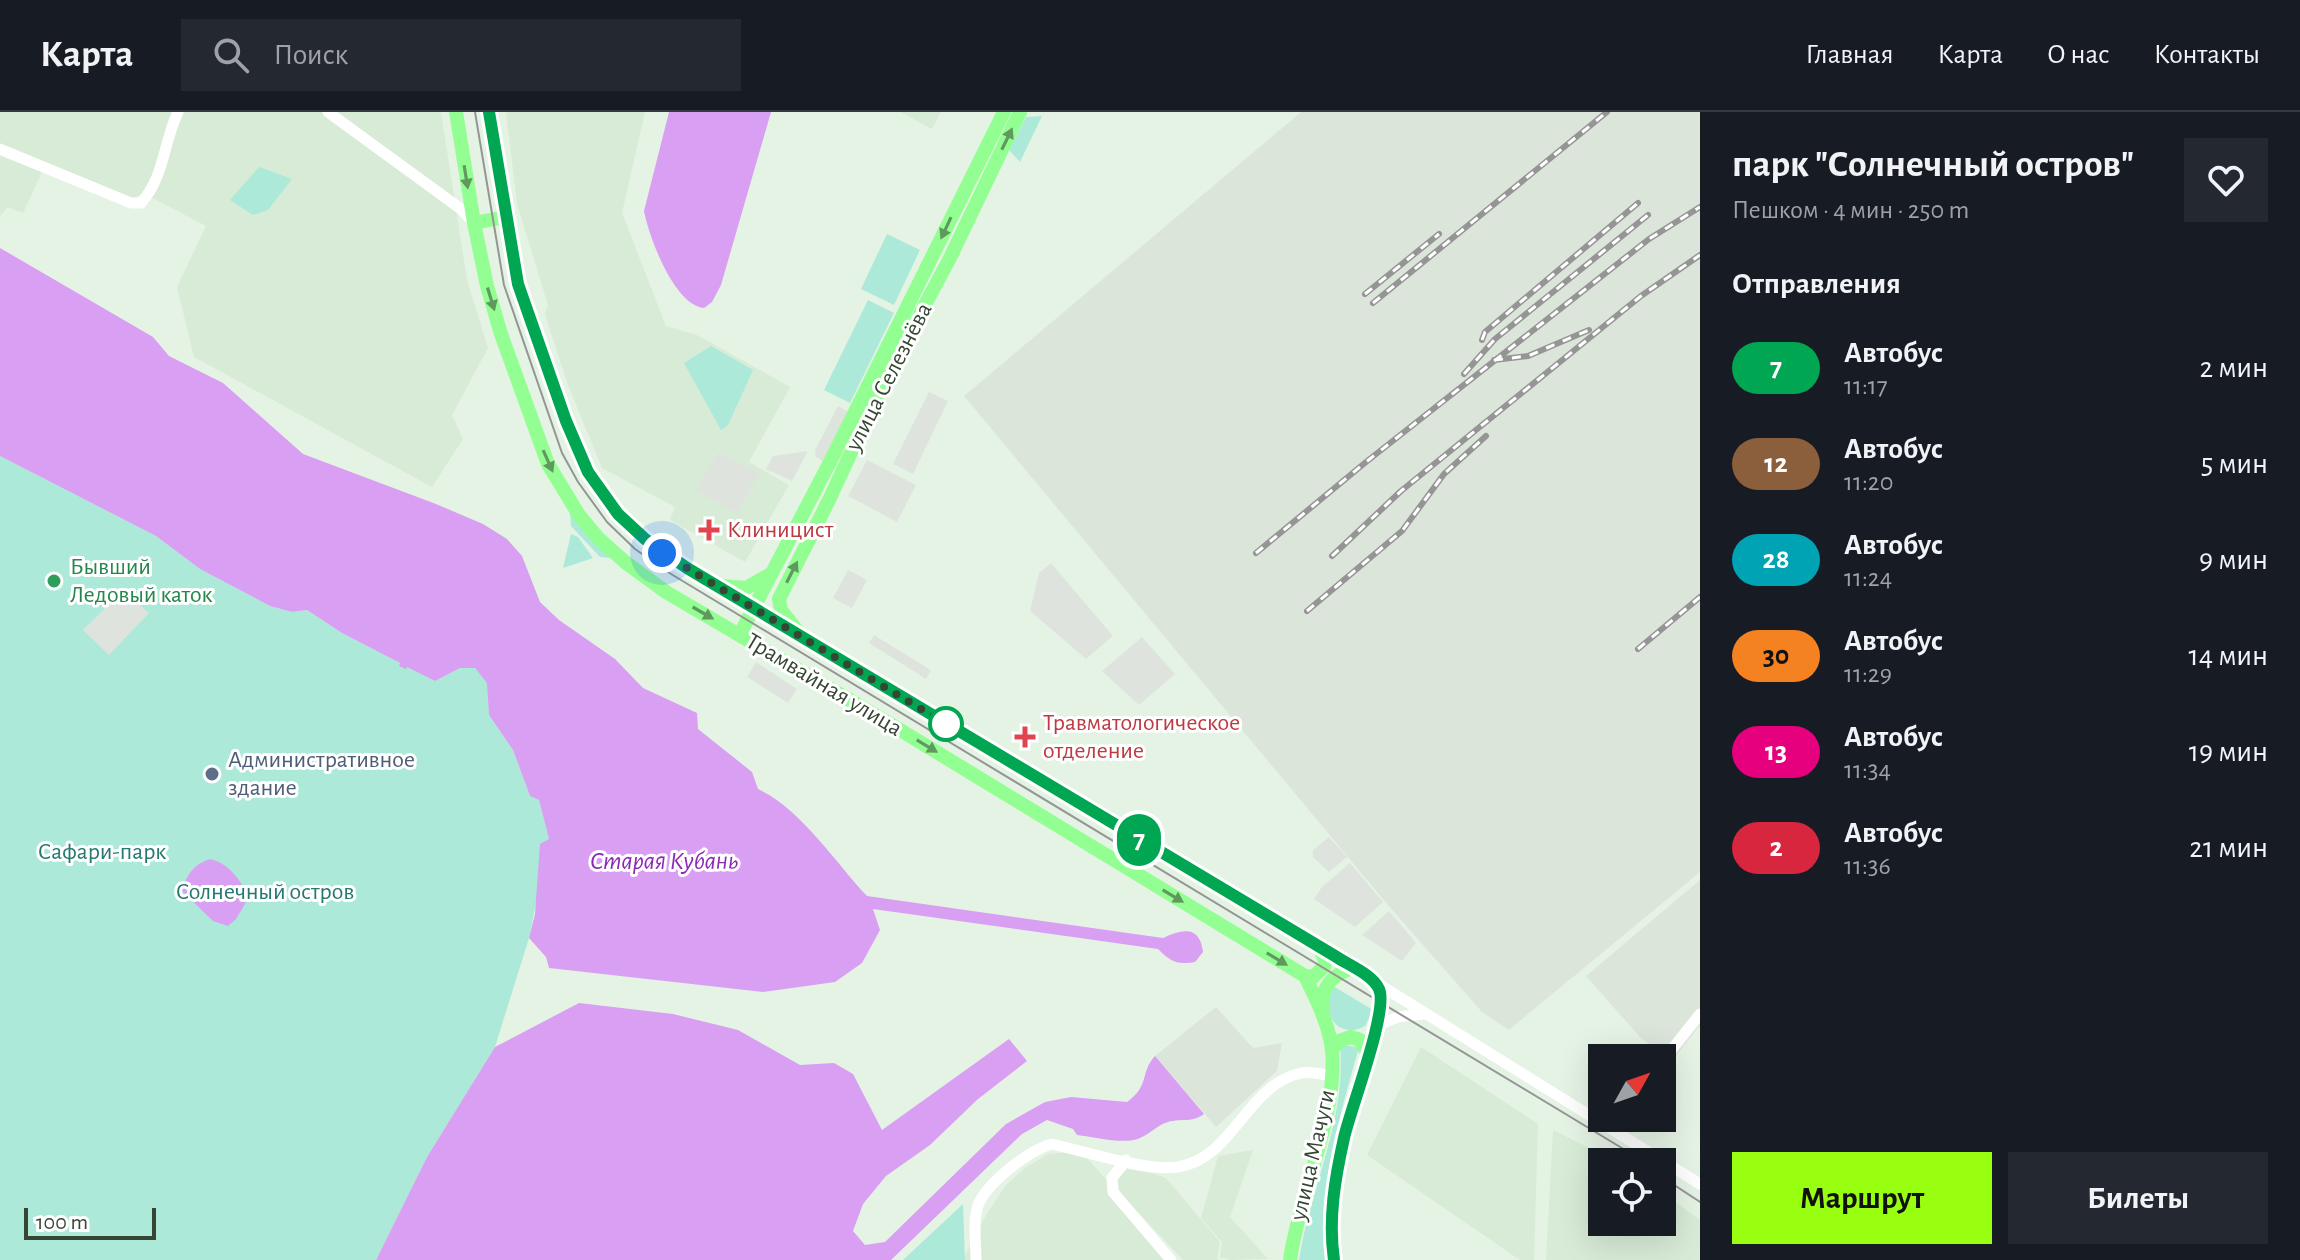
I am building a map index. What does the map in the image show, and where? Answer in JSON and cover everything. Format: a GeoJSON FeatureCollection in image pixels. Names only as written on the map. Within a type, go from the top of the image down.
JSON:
{"type":"FeatureCollection","features":[{"type":"Feature","properties":{"kind":"main road","name":"Трамвайная улица"},"geometry":{"type":"LineString","coordinates":[[456,112],[474,223],[494,310],[548,464],[579,515],[598,538],[645,578],[1305,976]]}},
{"type":"Feature","properties":{"kind":"main road","name":"Трамвайная улица"},"geometry":{"type":"LineString","coordinates":[[489,112],[518,284],[566,421],[588,472],[618,514],[662,553],[1371,979]]}},
{"type":"Feature","properties":{"kind":"main road","name":"улица Селезнёва"},"geometry":{"type":"LineString","coordinates":[[740,634],[1004,112]]}},
{"type":"Feature","properties":{"kind":"main road","name":"улица Селезнёва"},"geometry":{"type":"LineString","coordinates":[[805,638],[786,618],[779,599],[886,377],[949,260],[1020,112]]}},
{"type":"Feature","properties":{"kind":"main road"},"geometry":{"type":"LineString","coordinates":[[474,223],[505,217]]}},
{"type":"Feature","properties":{"kind":"main road"},"geometry":{"type":"LineString","coordinates":[[717,586],[753,586],[773,572]]}},
{"type":"Feature","properties":{"kind":"main road"},"geometry":{"type":"LineString","coordinates":[[1305,976],[1313,977],[1324,967],[1325,960],[1319,948]]}},
{"type":"Feature","properties":{"kind":"main road"},"geometry":{"type":"LineString","coordinates":[[1324,1016],[1322,1003],[1327,984],[1337,975],[1353,968]]}},
{"type":"Feature","properties":{"kind":"main road","name":"улица Мачуги"},"geometry":{"type":"LineString","coordinates":[[1290,1260],[1325,1116],[1331,1076],[1332,1050],[1324,1016],[1305,976]]}},
{"type":"Feature","properties":{"kind":"main road","name":"улица Мачуги"},"geometry":{"type":"LineString","coordinates":[[1334,1260],[1333,1197],[1344,1137],[1377,1025],[1381,996],[1371,979]]}},
{"type":"Feature","properties":{"kind":"main road"},"geometry":{"type":"LineString","coordinates":[[1332,1050],[1339,1041],[1351,1037],[1360,1040],[1368,1054]]}},
{"type":"Feature","properties":{"kind":"street"},"geometry":{"type":"LineString","coordinates":[[0,149],[131,203],[141,203],[153,190],[178,112]]}},
{"type":"Feature","properties":{"kind":"street"},"geometry":{"type":"LineString","coordinates":[[328,112],[461,209],[474,223]]}},
{"type":"Feature","properties":{"kind":"street","name":"Трамвайная улица"},"geometry":{"type":"LineString","coordinates":[[1371,979],[1424,1014],[1588,1107]]}},
{"type":"Feature","properties":{"kind":"street"},"geometry":{"type":"LineString","coordinates":[[1377,1025],[1403,1016],[1424,1014]]}},
{"type":"Feature","properties":{"kind":"street"},"geometry":{"type":"LineString","coordinates":[[1676,1044],[1700,1014]]}},
{"type":"Feature","properties":{"kind":"street"},"geometry":{"type":"LineString","coordinates":[[976,1260],[977,1205],[998,1180],[1039,1147],[1052,1144],[1156,1168],[1177,1167],[1200,1161],[1213,1151],[1265,1092],[1276,1085],[1304,1072],[1331,1076]]}},
{"type":"Feature","properties":{"kind":"street","name":"Трамвайная улица"},"geometry":{"type":"LineString","coordinates":[[1628,1132],[1700,1184]]}},
{"type":"Feature","properties":{"kind":"street"},"geometry":{"type":"LineString","coordinates":[[1126,1160],[1112,1178],[1113,1192],[1171,1260]]}},
{"type":"Feature","properties":{"kind":"shaded area"},"geometry":{"type":"Polygon","coordinates":[[[0,112],[441,112],[467,280],[488,348],[452,415],[463,439],[432,487],[194,357],[177,287],[206,226],[143,193],[132,199],[0,146],[0,112]]]}},
{"type":"Feature","properties":{"kind":"shaded area"},"geometry":{"type":"Polygon","coordinates":[[[506,112],[645,112],[622,213],[666,326],[697,335],[790,387],[749,462],[789,485],[745,562],[670,520],[675,507],[602,468],[568,385],[545,315],[548,305],[517,204],[506,112]]]}},
{"type":"Feature","properties":{"kind":"shaded area"},"geometry":{"type":"Polygon","coordinates":[[[900,112],[941,112],[932,129],[900,112]]]}},
{"type":"Feature","properties":{"kind":"shaded area"},"geometry":{"type":"Polygon","coordinates":[[[1301,112],[1700,112],[1700,872],[1509,1030],[1482,1012],[1387,904],[964,396],[1301,112]]]}},
{"type":"Feature","properties":{"kind":"shaded area"},"geometry":{"type":"Polygon","coordinates":[[[0,156],[42,172],[23,213],[8,207],[0,216],[0,156]]]}},
{"type":"Feature","properties":{"kind":"shaded area"},"geometry":{"type":"Polygon","coordinates":[[[929,392],[948,401],[913,474],[893,464],[929,392]]]}},
{"type":"Feature","properties":{"kind":"shaded area"},"geometry":{"type":"Polygon","coordinates":[[[838,406],[852,414],[829,464],[816,457],[815,450],[838,406]]]}},
{"type":"Feature","properties":{"kind":"shaded area"},"geometry":{"type":"Polygon","coordinates":[[[808,451],[792,481],[766,469],[773,456],[808,451]]]}},
{"type":"Feature","properties":{"kind":"shaded area"},"geometry":{"type":"Polygon","coordinates":[[[718,452],[760,473],[737,513],[695,491],[718,452]]]}},
{"type":"Feature","properties":{"kind":"shaded area"},"geometry":{"type":"Polygon","coordinates":[[[867,460],[916,485],[897,522],[848,496],[867,460]]]}},
{"type":"Feature","properties":{"kind":"shaded area"},"geometry":{"type":"Polygon","coordinates":[[[1051,563],[1113,636],[1086,659],[1030,611],[1039,573],[1051,563]]]}},
{"type":"Feature","properties":{"kind":"shaded area"},"geometry":{"type":"Polygon","coordinates":[[[848,570],[867,580],[852,608],[833,598],[848,570]]]}},
{"type":"Feature","properties":{"kind":"shaded area"},"geometry":{"type":"Polygon","coordinates":[[[123,590],[149,613],[109,655],[83,630],[123,590]]]}},
{"type":"Feature","properties":{"kind":"shaded area"},"geometry":{"type":"Polygon","coordinates":[[[874,635],[931,670],[926,679],[869,643],[874,635]]]}},
{"type":"Feature","properties":{"kind":"shaded area"},"geometry":{"type":"Polygon","coordinates":[[[1142,637],[1175,674],[1139,705],[1102,671],[1142,637]]]}},
{"type":"Feature","properties":{"kind":"shaded area"},"geometry":{"type":"Polygon","coordinates":[[[756,662],[797,689],[788,703],[747,677],[756,662]]]}},
{"type":"Feature","properties":{"kind":"shaded area"},"geometry":{"type":"Polygon","coordinates":[[[1329,837],[1347,857],[1329,872],[1313,857],[1313,850],[1329,837]]]}},
{"type":"Feature","properties":{"kind":"shaded area"},"geometry":{"type":"Polygon","coordinates":[[[1350,863],[1383,902],[1355,927],[1314,899],[1322,887],[1350,863]]]}},
{"type":"Feature","properties":{"kind":"shaded area"},"geometry":{"type":"Polygon","coordinates":[[[1700,880],[1700,1025],[1676,1056],[1676,1044],[1649,1044],[1640,1037],[1586,976],[1700,880]]]}},
{"type":"Feature","properties":{"kind":"shaded area"},"geometry":{"type":"Polygon","coordinates":[[[1389,911],[1416,943],[1402,961],[1362,935],[1389,911]]]}},
{"type":"Feature","properties":{"kind":"shaded area"},"geometry":{"type":"Polygon","coordinates":[[[1216,1007],[1253,1048],[1282,1043],[1277,1071],[1216,1127],[1155,1056],[1216,1007]]]}},
{"type":"Feature","properties":{"kind":"shaded area"},"geometry":{"type":"Polygon","coordinates":[[[1421,1047],[1538,1124],[1534,1260],[1520,1260],[1367,1155],[1421,1047]]]}},
{"type":"Feature","properties":{"kind":"shaded area"},"geometry":{"type":"Polygon","coordinates":[[[1553,1130],[1589,1148],[1588,1236],[1676,1236],[1676,1202],[1700,1220],[1700,1260],[1546,1260],[1553,1130]]]}},
{"type":"Feature","properties":{"kind":"shaded area"},"geometry":{"type":"Polygon","coordinates":[[[1253,1150],[1230,1217],[1268,1259],[1230,1260],[1220,1257],[1222,1242],[1201,1218],[1218,1156],[1253,1150]]]}},
{"type":"Feature","properties":{"kind":"shaded area"},"geometry":{"type":"Polygon","coordinates":[[[1081,1151],[1177,1260],[965,1260],[988,1212],[1006,1185],[1048,1154],[1081,1151]]]}},
{"type":"Feature","properties":{"kind":"shaded area"},"geometry":{"type":"Polygon","coordinates":[[[1127,1169],[1166,1178],[1220,1242],[1217,1259],[1220,1260],[1183,1260],[1120,1193],[1117,1179],[1127,1169]]]}},
{"type":"Feature","properties":{"kind":"green space"},"geometry":{"type":"Polygon","coordinates":[[[1042,116],[1020,162],[1009,150],[1026,117],[1042,116]]]}},
{"type":"Feature","properties":{"kind":"green space"},"geometry":{"type":"Polygon","coordinates":[[[259,167],[292,179],[268,210],[253,215],[230,200],[259,167]]]}},
{"type":"Feature","properties":{"kind":"green space"},"geometry":{"type":"Polygon","coordinates":[[[887,234],[920,250],[894,305],[861,289],[887,234]]]}},
{"type":"Feature","properties":{"kind":"green space"},"geometry":{"type":"Polygon","coordinates":[[[868,300],[894,313],[850,403],[824,390],[868,300]]]}},
{"type":"Feature","properties":{"kind":"green space"},"geometry":{"type":"Polygon","coordinates":[[[711,346],[753,370],[728,425],[721,430],[684,363],[711,346]]]}},
{"type":"Feature","properties":{"kind":"green space","name":"Солнечный остров"},"geometry":{"type":"Polygon","coordinates":[[[0,456],[156,536],[200,569],[270,606],[292,612],[307,610],[342,633],[435,681],[460,668],[475,668],[488,683],[489,715],[513,750],[530,796],[539,800],[549,839],[529,938],[495,1047],[427,1157],[376,1260],[0,1260],[0,456]]]}},
{"type":"Feature","properties":{"kind":"green space"},"geometry":{"type":"Polygon","coordinates":[[[570,511],[611,558],[600,557],[571,526],[570,511]]]}},
{"type":"Feature","properties":{"kind":"green space"},"geometry":{"type":"Polygon","coordinates":[[[571,534],[578,537],[593,558],[563,568],[571,534]]]}},
{"type":"Feature","properties":{"kind":"green space"},"geometry":{"type":"Polygon","coordinates":[[[1333,986],[1373,1010],[1365,1026],[1346,1030],[1332,1020],[1327,1004],[1333,986]]]}},
{"type":"Feature","properties":{"kind":"green space"},"geometry":{"type":"Polygon","coordinates":[[[1340,1045],[1359,1047],[1332,1152],[1325,1205],[1325,1260],[1299,1260],[1333,1126],[1341,1072],[1340,1045]]]}},
{"type":"Feature","properties":{"kind":"green space"},"geometry":{"type":"Polygon","coordinates":[[[963,1204],[965,1260],[903,1260],[963,1204]]]}},
{"type":"Feature","properties":{"kind":"water"},"geometry":{"type":"Polygon","coordinates":[[[669,112],[771,112],[721,285],[712,302],[704,308],[693,304],[673,283],[657,252],[644,211],[669,112]]]}},
{"type":"Feature","properties":{"kind":"water","name":"Старая Кубань"},"geometry":{"type":"Polygon","coordinates":[[[0,248],[153,337],[169,356],[223,383],[303,454],[436,504],[483,524],[507,539],[522,556],[540,602],[559,620],[615,659],[643,688],[697,713],[698,729],[752,772],[758,789],[789,809],[867,896],[1163,938],[1189,932],[1198,937],[1203,952],[1195,962],[1179,963],[1158,949],[873,909],[880,930],[862,963],[835,982],[763,992],[549,968],[546,957],[529,938],[535,914],[540,844],[549,839],[539,800],[530,796],[513,750],[489,715],[487,683],[475,668],[460,668],[435,681],[399,666],[400,663],[342,633],[307,610],[292,612],[270,606],[200,569],[156,536],[0,456],[0,248]]]}},
{"type":"Feature","properties":{"kind":"water"},"geometry":{"type":"Polygon","coordinates":[[[210,859],[229,869],[249,897],[228,926],[213,921],[182,891],[192,871],[210,859]]]}},
{"type":"Feature","properties":{"kind":"water"},"geometry":{"type":"Polygon","coordinates":[[[579,1003],[673,1014],[738,1030],[800,1065],[834,1063],[853,1074],[882,1130],[1009,1039],[1027,1061],[978,1099],[930,1145],[886,1176],[863,1204],[853,1231],[865,1245],[885,1242],[1006,1124],[1045,1102],[1071,1097],[1127,1102],[1139,1090],[1155,1056],[1204,1114],[1168,1122],[1148,1134],[1127,1141],[1077,1135],[1073,1129],[1047,1120],[1022,1134],[891,1260],[376,1260],[427,1157],[495,1047],[579,1003]]]}},
{"type":"Feature","properties":{"kind":"tram line"},"geometry":{"type":"LineString","coordinates":[[475,112],[504,285],[562,453],[578,482],[607,522],[635,549],[671,574],[1622,1148]]}},
{"type":"Feature","properties":{"kind":"tram line"},"geometry":{"type":"LineString","coordinates":[[1676,1186],[1700,1202]]}},
{"type":"Feature","properties":{"kind":"railway"},"geometry":{"type":"LineString","coordinates":[[1373,303],[1607,112]]}},
{"type":"Feature","properties":{"kind":"railway"},"geometry":{"type":"LineString","coordinates":[[1482,340],[1485,332],[1638,203]]}},
{"type":"Feature","properties":{"kind":"railway"},"geometry":{"type":"LineString","coordinates":[[1256,553],[1366,462],[1649,239],[1700,207]]}},
{"type":"Feature","properties":{"kind":"railway"},"geometry":{"type":"LineString","coordinates":[[1464,374],[1495,339],[1648,215]]}},
{"type":"Feature","properties":{"kind":"railway"},"geometry":{"type":"LineString","coordinates":[[1365,294],[1439,234]]}},
{"type":"Feature","properties":{"kind":"railway"},"geometry":{"type":"LineString","coordinates":[[1332,556],[1401,491],[1641,296],[1700,255]]}},
{"type":"Feature","properties":{"kind":"railway"},"geometry":{"type":"LineString","coordinates":[[1494,360],[1528,356],[1589,330]]}},
{"type":"Feature","properties":{"kind":"railway"},"geometry":{"type":"LineString","coordinates":[[1307,611],[1402,531],[1444,474],[1486,436]]}},
{"type":"Feature","properties":{"kind":"railway"},"geometry":{"type":"LineString","coordinates":[[1638,649],[1700,597]]}},
{"type":"Feature","properties":{"kind":"bus line","name":"7"},"geometry":{"type":"LineString","coordinates":[[489,112],[518,284],[541,354],[588,472],[618,514],[662,553],[1335,956],[1371,979],[1379,989],[1377,1025],[1344,1137],[1333,1197],[1331,1242],[1334,1260]]}},
{"type":"Feature","properties":{"kind":"place","name":"Клиницист"},"geometry":{"type":"Point","coordinates":[709,530]}},
{"type":"Feature","properties":{"kind":"place","name":"Бывший Ледовый каток"},"geometry":{"type":"Point","coordinates":[54,581]}},
{"type":"Feature","properties":{"kind":"place","name":"Травматологическое отделение"},"geometry":{"type":"Point","coordinates":[1025,737]}},
{"type":"Feature","properties":{"kind":"place","name":"Административное здание"},"geometry":{"type":"Point","coordinates":[212,774]}},
{"type":"Feature","properties":{"kind":"route"},"geometry":{"type":"LineString","coordinates":[[662,553],[946,724]]}},
{"type":"Feature","properties":{"kind":"park label","name":"Сафари-парк"},"geometry":{"type":"Point","coordinates":[102,852]}}]}
